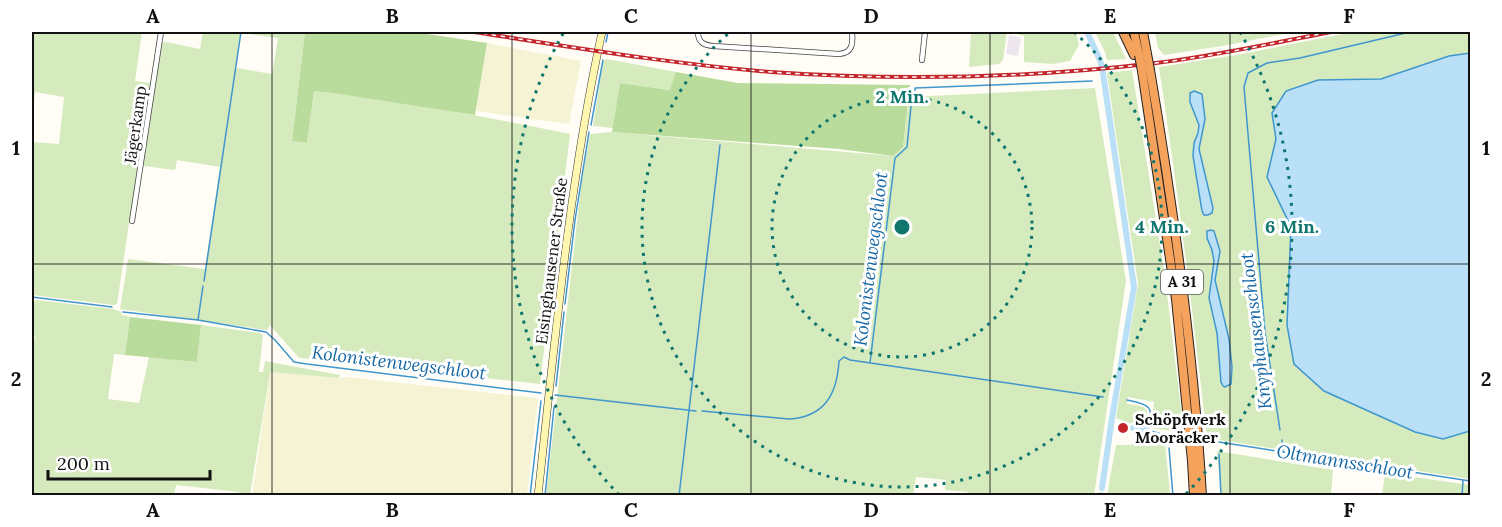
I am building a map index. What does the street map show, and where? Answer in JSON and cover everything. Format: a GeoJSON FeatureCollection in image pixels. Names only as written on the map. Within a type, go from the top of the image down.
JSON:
{"type":"FeatureCollection","features":[{"type":"Feature","properties":{"kind":"highway"},"geometry":{"type":"LineString","coordinates":[[1123,32],[1142,61]]}},
{"type":"Feature","properties":{"kind":"highway","name":"A 31"},"geometry":{"type":"LineString","coordinates":[[1134,32],[1161,134],[1185,298],[1203,495]]}},
{"type":"Feature","properties":{"kind":"highway","name":"A 31"},"geometry":{"type":"LineString","coordinates":[[1143,32],[1142,61],[1176,299],[1194,495]]}},
{"type":"Feature","properties":{"kind":"street","name":"Jägerkamp"},"geometry":{"type":"LineString","coordinates":[[132,222],[160,32]]}},
{"type":"Feature","properties":{"kind":"street","name":"Eisinghausener Straße"},"geometry":{"type":"LineString","coordinates":[[538,495],[572,196],[602,32]]}},
{"type":"Feature","properties":{"kind":"street"},"geometry":{"type":"LineString","coordinates":[[698,32],[703,44],[713,46],[845,54],[852,47],[852,32]]}},
{"type":"Feature","properties":{"kind":"street"},"geometry":{"type":"LineString","coordinates":[[922,60],[925,32]]}},
{"type":"Feature","properties":{"kind":"shaded area"},"geometry":{"type":"Polygon","coordinates":[[[1009,35],[1021,37],[1018,56],[1006,54],[1009,35]]]}},
{"type":"Feature","properties":{"kind":"shaded area"},"geometry":{"type":"Polygon","coordinates":[[[487,43],[581,61],[569,124],[476,111],[487,43]]]}},
{"type":"Feature","properties":{"kind":"shaded area"},"geometry":{"type":"Polygon","coordinates":[[[270,372],[347,377],[538,398],[527,495],[252,496],[270,372]]]}},
{"type":"Feature","properties":{"kind":"green space"},"geometry":{"type":"Polygon","coordinates":[[[32,32],[142,32],[135,81],[150,83],[117,304],[114,305],[32,295],[32,142],[59,144],[64,97],[35,92],[32,128],[32,32]]]}},
{"type":"Feature","properties":{"kind":"green space"},"geometry":{"type":"Polygon","coordinates":[[[203,32],[241,32],[236,68],[272,74],[278,38],[249,34],[249,32],[305,32],[292,141],[307,143],[314,91],[410,104],[570,134],[540,384],[299,358],[270,325],[267,330],[120,309],[128,259],[205,269],[220,167],[177,160],[175,170],[144,166],[143,163],[162,43],[200,49],[203,32]]]}},
{"type":"Feature","properties":{"kind":"green space"},"geometry":{"type":"Polygon","coordinates":[[[305,32],[414,32],[487,43],[475,115],[314,91],[307,143],[292,141],[305,32]]]}},
{"type":"Feature","properties":{"kind":"green space"},"geometry":{"type":"Polygon","coordinates":[[[971,32],[1007,32],[1003,60],[999,64],[969,67],[971,32]]]}},
{"type":"Feature","properties":{"kind":"green space"},"geometry":{"type":"Polygon","coordinates":[[[1007,32],[1076,32],[1079,45],[1070,61],[1052,64],[1024,62],[1024,36],[1007,32]]]}},
{"type":"Feature","properties":{"kind":"green space"},"geometry":{"type":"Polygon","coordinates":[[[1095,32],[1113,32],[1126,59],[1107,60],[1095,32]]]}},
{"type":"Feature","properties":{"kind":"green space"},"geometry":{"type":"Polygon","coordinates":[[[1155,32],[1294,32],[1164,55],[1158,48],[1155,32]]]}},
{"type":"Feature","properties":{"kind":"green space"},"geometry":{"type":"Polygon","coordinates":[[[1352,32],[1470,32],[1470,53],[1449,56],[1381,79],[1318,80],[1272,113],[1276,139],[1267,177],[1291,227],[1287,325],[1382,416],[1415,432],[1443,439],[1470,431],[1470,479],[1207,438],[1185,252],[1159,67],[1242,54],[1352,32]],[[1204,106],[1197,119],[1194,158],[1199,177],[1213,208],[1199,149],[1205,120],[1204,106]],[[1207,238],[1214,261],[1209,298],[1217,333],[1221,382],[1232,377],[1229,339],[1215,280],[1220,251],[1207,238]]]}},
{"type":"Feature","properties":{"kind":"green space"},"geometry":{"type":"Polygon","coordinates":[[[607,59],[676,72],[671,90],[620,83],[613,128],[593,126],[603,63],[607,59]]]}},
{"type":"Feature","properties":{"kind":"green space"},"geometry":{"type":"Polygon","coordinates":[[[1132,70],[1164,270],[1184,433],[1152,428],[1154,402],[1128,397],[1127,404],[1141,406],[1147,410],[1144,424],[1130,423],[1116,418],[1138,284],[1107,73],[1132,70]]]}},
{"type":"Feature","properties":{"kind":"green space"},"geometry":{"type":"Polygon","coordinates":[[[676,72],[738,83],[910,85],[903,147],[893,156],[839,149],[612,132],[620,83],[670,90],[676,72]]]}},
{"type":"Feature","properties":{"kind":"green space"},"geometry":{"type":"Polygon","coordinates":[[[1095,88],[1126,281],[1094,495],[968,495],[968,492],[945,490],[946,480],[916,477],[913,495],[546,496],[581,186],[590,134],[612,132],[892,156],[903,147],[909,97],[1095,88]]]}},
{"type":"Feature","properties":{"kind":"green space"},"geometry":{"type":"Polygon","coordinates":[[[37,300],[113,309],[130,317],[125,355],[114,354],[108,399],[139,403],[149,357],[197,362],[201,325],[263,335],[259,372],[263,372],[265,361],[340,375],[339,378],[270,372],[250,495],[176,485],[174,495],[32,495],[32,356],[35,335],[32,334],[32,303],[37,300]]]}},
{"type":"Feature","properties":{"kind":"green space"},"geometry":{"type":"Polygon","coordinates":[[[130,317],[201,325],[197,362],[125,355],[130,317]]]}},
{"type":"Feature","properties":{"kind":"green space"},"geometry":{"type":"Polygon","coordinates":[[[1138,438],[1165,442],[1170,495],[1107,495],[1116,445],[1131,445],[1138,438]]]}},
{"type":"Feature","properties":{"kind":"green space"},"geometry":{"type":"Polygon","coordinates":[[[1217,451],[1333,470],[1331,495],[1221,495],[1217,451]]]}},
{"type":"Feature","properties":{"kind":"green space"},"geometry":{"type":"Polygon","coordinates":[[[1385,473],[1470,485],[1470,495],[1382,495],[1385,473]]]}},
{"type":"Feature","properties":{"kind":"water"},"geometry":{"type":"Polygon","coordinates":[[[1470,53],[1470,431],[1443,439],[1415,432],[1324,391],[1294,364],[1287,325],[1291,227],[1267,177],[1276,139],[1272,113],[1286,91],[1318,80],[1381,79],[1449,56],[1470,53]]]}},
{"type":"Feature","properties":{"kind":"water"},"geometry":{"type":"Polygon","coordinates":[[[1194,91],[1202,94],[1205,119],[1199,149],[1213,208],[1212,213],[1208,215],[1204,215],[1202,211],[1193,156],[1199,125],[1190,102],[1190,93],[1194,91]]]}},
{"type":"Feature","properties":{"kind":"water"},"geometry":{"type":"Polygon","coordinates":[[[1207,231],[1214,231],[1220,251],[1215,280],[1229,339],[1232,367],[1231,384],[1225,387],[1221,382],[1217,333],[1209,298],[1214,261],[1207,231]]]}},
{"type":"Feature","properties":{"kind":"waterway"},"geometry":{"type":"LineString","coordinates":[[204,281],[241,32]]}},
{"type":"Feature","properties":{"kind":"waterway"},"geometry":{"type":"LineString","coordinates":[[606,42],[608,32]]}},
{"type":"Feature","properties":{"kind":"waterway"},"geometry":{"type":"LineString","coordinates":[[1087,32],[1100,60],[1103,73],[1134,287],[1102,488]]}},
{"type":"Feature","properties":{"kind":"waterway","name":"Knyphausenschloot"},"geometry":{"type":"LineString","coordinates":[[1280,430],[1265,332],[1244,87],[1248,73],[1267,63],[1300,58],[1410,32]]}},
{"type":"Feature","properties":{"kind":"waterway"},"geometry":{"type":"LineString","coordinates":[[591,125],[603,60]]}},
{"type":"Feature","properties":{"kind":"waterway","name":"Kolonistenwegschloot"},"geometry":{"type":"LineString","coordinates":[[870,363],[895,158],[907,147],[912,96],[915,96],[915,88],[1092,81]]}},
{"type":"Feature","properties":{"kind":"waterway"},"geometry":{"type":"LineString","coordinates":[[565,304],[589,132]]}},
{"type":"Feature","properties":{"kind":"waterway"},"geometry":{"type":"LineString","coordinates":[[679,496],[720,145]]}},
{"type":"Feature","properties":{"kind":"waterway"},"geometry":{"type":"LineString","coordinates":[[198,320],[203,286]]}},
{"type":"Feature","properties":{"kind":"waterway","name":"Kolonistenwegschloot"},"geometry":{"type":"LineString","coordinates":[[32,297],[112,307]]}},
{"type":"Feature","properties":{"kind":"waterway","name":"Kolonistenwegschloot"},"geometry":{"type":"LineString","coordinates":[[123,312],[198,320],[266,332],[294,362],[541,393]]}},
{"type":"Feature","properties":{"kind":"waterway"},"geometry":{"type":"LineString","coordinates":[[556,386],[564,312]]}},
{"type":"Feature","properties":{"kind":"waterway","name":"Kolonistenwegschloot"},"geometry":{"type":"LineString","coordinates":[[702,411],[789,419],[811,414],[820,409],[832,394],[839,361],[844,357],[850,360],[1103,397]]}},
{"type":"Feature","properties":{"kind":"waterway","name":"Kolonistenwegschloot"},"geometry":{"type":"LineString","coordinates":[[555,395],[696,411]]}},
{"type":"Feature","properties":{"kind":"waterway","name":"Kolonistenwegschloot"},"geometry":{"type":"LineString","coordinates":[[1127,400],[1141,403],[1149,408],[1151,416],[1147,430],[1165,435]]}},
{"type":"Feature","properties":{"kind":"waterway"},"geometry":{"type":"LineString","coordinates":[[530,496],[541,401]]}},
{"type":"Feature","properties":{"kind":"waterway"},"geometry":{"type":"LineString","coordinates":[[545,496],[554,407]]}},
{"type":"Feature","properties":{"kind":"waterway","name":"Oltmannsschloot"},"geometry":{"type":"LineString","coordinates":[[1133,428],[1147,430]]}},
{"type":"Feature","properties":{"kind":"waterway","name":"Knyphausenschloot"},"geometry":{"type":"LineString","coordinates":[[1282,440],[1283,451]]}},
{"type":"Feature","properties":{"kind":"waterway","name":"Oltmannsschloot"},"geometry":{"type":"LineString","coordinates":[[1219,442],[1470,481]]}},
{"type":"Feature","properties":{"kind":"waterway"},"geometry":{"type":"LineString","coordinates":[[1169,448],[1173,496]]}},
{"type":"Feature","properties":{"kind":"waterway"},"geometry":{"type":"LineString","coordinates":[[1219,454],[1221,496]]}},
{"type":"Feature","properties":{"kind":"waterway"},"geometry":{"type":"LineString","coordinates":[[1462,496],[1463,481]]}},
{"type":"Feature","properties":{"kind":"railway"},"geometry":{"type":"LineString","coordinates":[[474,32],[622,55],[734,69],[819,75],[916,77],[1012,75],[1156,63],[1331,32]]}},
{"type":"Feature","properties":{"kind":"place","name":"Schöpfwerk Mooräcker"},"geometry":{"type":"Point","coordinates":[1123,428]}}]}
